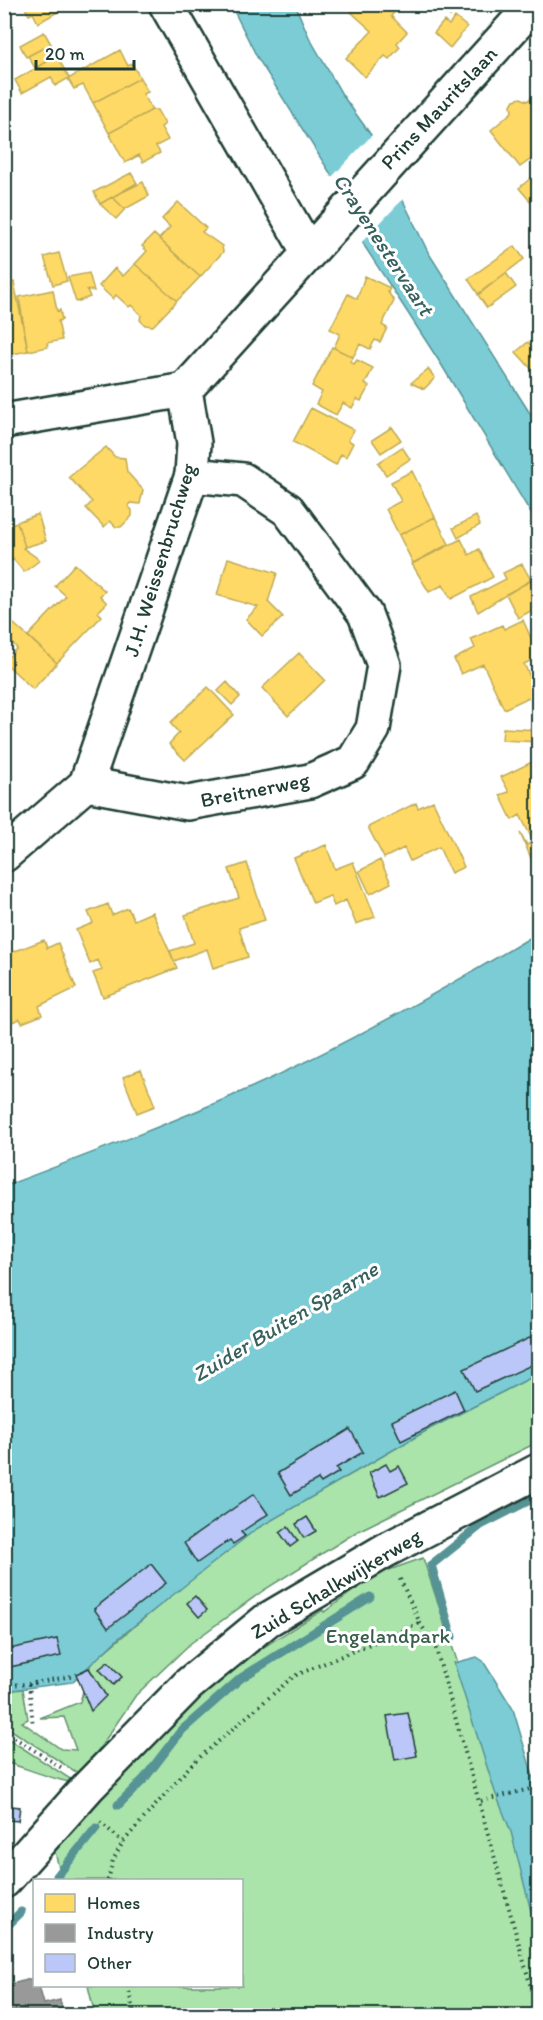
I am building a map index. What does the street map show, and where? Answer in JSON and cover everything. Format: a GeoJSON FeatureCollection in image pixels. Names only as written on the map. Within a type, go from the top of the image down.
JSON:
{"type":"FeatureCollection","features":[{"type":"Feature","properties":{"kind":"street"},"geometry":{"type":"LineString","coordinates":[[4,421],[185,390],[309,253],[166,4]]}},
{"type":"Feature","properties":{"kind":"street","name":"Prins Mauritslaan"},"geometry":{"type":"LineString","coordinates":[[309,253],[344,211],[534,4]]}},
{"type":"Feature","properties":{"kind":"street","name":"J.H. Weissenbruchweg"},"geometry":{"type":"LineString","coordinates":[[86,784],[192,475],[194,443],[185,390]]}},
{"type":"Feature","properties":{"kind":"street","name":"Breitnerweg"},"geometry":{"type":"LineString","coordinates":[[86,784],[189,803],[310,782],[353,762],[373,729],[384,665],[364,614],[288,510],[243,480],[192,475]]}},
{"type":"Feature","properties":{"kind":"street"},"geometry":{"type":"LineString","coordinates":[[4,855],[86,784]]}},
{"type":"Feature","properties":{"kind":"street","name":"Zuid Schalkwijkerweg"},"geometry":{"type":"LineString","coordinates":[[4,1881],[88,1787],[189,1684],[267,1620],[386,1550],[538,1471]]}},
{"type":"Feature","properties":{"kind":"path"},"geometry":{"type":"LineString","coordinates":[[386,1550],[420,1623],[436,1649],[481,1801],[538,2012]]}},
{"type":"Feature","properties":{"kind":"path"},"geometry":{"type":"LineString","coordinates":[[108,1879],[113,1860],[123,1842],[192,1764],[294,1676],[420,1623]]}},
{"type":"Feature","properties":{"kind":"path"},"geometry":{"type":"LineString","coordinates":[[4,1685],[29,1684],[72,1676]]}},
{"type":"Feature","properties":{"kind":"path"},"geometry":{"type":"LineString","coordinates":[[29,1684],[33,1725]]}},
{"type":"Feature","properties":{"kind":"path"},"geometry":{"type":"LineString","coordinates":[[4,1731],[18,1737],[88,1787]]}},
{"type":"Feature","properties":{"kind":"path"},"geometry":{"type":"LineString","coordinates":[[481,1801],[538,1787]]}},
{"type":"Feature","properties":{"kind":"path"},"geometry":{"type":"LineString","coordinates":[[128,1987],[134,2016]]}},
{"type":"Feature","properties":{"kind":"green space"},"geometry":{"type":"Polygon","coordinates":[[[538,1374],[538,1442],[358,1531],[264,1590],[191,1643],[136,1695],[84,1771],[76,1772],[5,1726],[5,1691],[23,1689],[28,1719],[22,1722],[61,1749],[76,1750],[64,1717],[40,1718],[80,1702],[91,1663],[180,1588],[256,1529],[431,1428],[538,1374]]]}},
{"type":"Feature","properties":{"kind":"green space","name":"Engelandpark"},"geometry":{"type":"Polygon","coordinates":[[[423,1558],[515,1836],[538,1931],[538,2015],[95,2015],[88,1987],[243,1987],[243,1879],[62,1879],[54,1848],[145,1749],[217,1681],[277,1639],[323,1610],[324,1612],[375,1575],[423,1558]]]}},
{"type":"Feature","properties":{"kind":"green space"},"geometry":{"type":"Polygon","coordinates":[[[4,1736],[75,1782],[53,1778],[8,1763],[9,1748],[5,1745],[4,1736]]]}},
{"type":"Feature","properties":{"kind":"water","name":"Crayenestervaart"},"geometry":{"type":"Polygon","coordinates":[[[231,5],[295,5],[309,37],[343,96],[371,135],[428,252],[538,426],[538,525],[441,364],[365,247],[332,176],[257,57],[231,5]]]}},
{"type":"Feature","properties":{"kind":"water","name":"Zuider Buiten Spaarne"},"geometry":{"type":"Polygon","coordinates":[[[538,933],[538,1374],[431,1428],[256,1529],[120,1637],[72,1682],[5,1691],[5,1186],[159,1127],[287,1071],[396,1015],[538,933]]]}},
{"type":"Feature","properties":{"kind":"water"},"geometry":{"type":"Polygon","coordinates":[[[477,1657],[483,1661],[513,1709],[538,1793],[538,1939],[511,1832],[495,1792],[454,1663],[477,1657]]]}},
{"type":"Feature","properties":{"kind":"pier"},"geometry":{"type":"Polygon","coordinates":[[[373,134],[404,198],[360,244],[330,179],[373,134]]]}},
{"type":"Feature","properties":{"kind":"building: Homes"},"geometry":{"type":"Polygon","coordinates":[[[23,4],[72,4],[38,23],[33,13],[29,15],[23,4]]]}},
{"type":"Feature","properties":{"kind":"building: Homes"},"geometry":{"type":"Polygon","coordinates":[[[359,4],[402,4],[391,16],[407,32],[397,43],[400,47],[389,59],[385,56],[365,77],[346,58],[372,31],[351,12],[359,4]]]}},
{"type":"Feature","properties":{"kind":"building: Homes"},"geometry":{"type":"Polygon","coordinates":[[[461,4],[450,16],[443,10],[431,13],[427,5],[461,4]]]}},
{"type":"Feature","properties":{"kind":"building: Homes"},"geometry":{"type":"Polygon","coordinates":[[[455,17],[467,27],[450,48],[434,33],[444,21],[449,25],[455,17]]]}},
{"type":"Feature","properties":{"kind":"building: Homes"},"geometry":{"type":"Polygon","coordinates":[[[44,32],[51,44],[26,57],[20,45],[44,32]]]}},
{"type":"Feature","properties":{"kind":"building: Homes"},"geometry":{"type":"Polygon","coordinates":[[[51,44],[57,56],[35,68],[28,56],[51,44]]]}},
{"type":"Feature","properties":{"kind":"building: Homes"},"geometry":{"type":"Polygon","coordinates":[[[120,50],[128,66],[132,63],[140,78],[93,103],[83,85],[74,89],[68,79],[120,50]]]}},
{"type":"Feature","properties":{"kind":"building: Homes"},"geometry":{"type":"Polygon","coordinates":[[[57,56],[69,78],[55,86],[51,77],[22,93],[15,80],[57,56]]]}},
{"type":"Feature","properties":{"kind":"building: Homes"},"geometry":{"type":"Polygon","coordinates":[[[140,78],[148,92],[143,94],[152,110],[109,133],[93,103],[140,78]]]}},
{"type":"Feature","properties":{"kind":"building: Homes"},"geometry":{"type":"Polygon","coordinates":[[[538,92],[538,154],[520,167],[491,130],[512,112],[511,105],[514,100],[521,98],[527,101],[538,92]]]}},
{"type":"Feature","properties":{"kind":"building: Homes"},"geometry":{"type":"Polygon","coordinates":[[[152,110],[157,110],[165,124],[161,127],[168,140],[156,146],[160,153],[143,162],[139,155],[125,163],[109,133],[152,110]]]}},
{"type":"Feature","properties":{"kind":"building: Homes"},"geometry":{"type":"Polygon","coordinates":[[[538,172],[538,194],[530,201],[519,188],[538,172]]]}},
{"type":"Feature","properties":{"kind":"building: Homes"},"geometry":{"type":"Polygon","coordinates":[[[131,173],[137,183],[100,204],[94,192],[131,173]]]}},
{"type":"Feature","properties":{"kind":"building: Homes"},"geometry":{"type":"Polygon","coordinates":[[[143,182],[149,196],[125,209],[112,197],[143,182]]]}},
{"type":"Feature","properties":{"kind":"building: Homes"},"geometry":{"type":"Polygon","coordinates":[[[112,197],[125,209],[116,219],[100,204],[112,197]]]}},
{"type":"Feature","properties":{"kind":"building: Homes"},"geometry":{"type":"Polygon","coordinates":[[[178,202],[206,228],[202,232],[222,246],[223,252],[200,277],[159,239],[170,227],[162,219],[178,202]]]}},
{"type":"Feature","properties":{"kind":"building: Homes"},"geometry":{"type":"Polygon","coordinates":[[[154,234],[200,277],[177,301],[135,264],[147,251],[142,246],[154,234]]]}},
{"type":"Feature","properties":{"kind":"building: Homes"},"geometry":{"type":"Polygon","coordinates":[[[515,246],[524,259],[478,294],[468,279],[515,246]]]}},
{"type":"Feature","properties":{"kind":"building: Homes"},"geometry":{"type":"Polygon","coordinates":[[[59,253],[67,281],[53,285],[44,257],[59,253]]]}},
{"type":"Feature","properties":{"kind":"building: Homes"},"geometry":{"type":"Polygon","coordinates":[[[135,264],[177,301],[153,326],[145,325],[140,320],[141,315],[131,305],[129,307],[116,295],[113,299],[99,286],[115,268],[123,276],[135,264]]]}},
{"type":"Feature","properties":{"kind":"building: Homes"},"geometry":{"type":"Polygon","coordinates":[[[89,273],[94,291],[87,290],[90,297],[76,302],[68,277],[89,273]]]}},
{"type":"Feature","properties":{"kind":"building: Homes"},"geometry":{"type":"Polygon","coordinates":[[[506,273],[516,287],[487,308],[478,295],[506,273]]]}},
{"type":"Feature","properties":{"kind":"building: Homes"},"geometry":{"type":"Polygon","coordinates":[[[365,276],[390,288],[388,292],[394,301],[382,325],[387,328],[380,342],[375,340],[370,349],[360,344],[353,357],[334,348],[340,334],[330,329],[348,294],[357,299],[365,276]]]}},
{"type":"Feature","properties":{"kind":"building: Homes"},"geometry":{"type":"Polygon","coordinates":[[[14,282],[28,351],[7,355],[4,283],[14,282]]]}},
{"type":"Feature","properties":{"kind":"building: Homes"},"geometry":{"type":"Polygon","coordinates":[[[53,290],[57,311],[60,310],[62,320],[58,321],[62,340],[47,343],[48,347],[28,351],[19,297],[53,290]]]}},
{"type":"Feature","properties":{"kind":"building: Homes"},"geometry":{"type":"Polygon","coordinates":[[[528,342],[538,353],[538,376],[516,352],[528,342]]]}},
{"type":"Feature","properties":{"kind":"building: Homes"},"geometry":{"type":"Polygon","coordinates":[[[332,347],[353,357],[350,362],[354,364],[357,360],[373,368],[365,384],[369,386],[361,401],[357,399],[352,408],[343,403],[336,415],[316,404],[322,392],[312,386],[332,347]]]}},
{"type":"Feature","properties":{"kind":"building: Homes"},"geometry":{"type":"Polygon","coordinates":[[[428,369],[435,378],[424,389],[411,383],[428,369]]]}},
{"type":"Feature","properties":{"kind":"building: Homes"},"geometry":{"type":"Polygon","coordinates":[[[311,408],[354,430],[348,440],[353,443],[346,457],[341,454],[336,465],[293,442],[311,408]]]}},
{"type":"Feature","properties":{"kind":"building: Homes"},"geometry":{"type":"Polygon","coordinates":[[[392,427],[401,440],[381,453],[372,440],[392,427]]]}},
{"type":"Feature","properties":{"kind":"building: Homes"},"geometry":{"type":"Polygon","coordinates":[[[106,447],[115,457],[125,458],[127,472],[143,490],[140,504],[130,503],[128,506],[132,510],[132,516],[121,527],[116,527],[110,521],[104,527],[86,508],[92,502],[69,477],[106,447]]]}},
{"type":"Feature","properties":{"kind":"building: Homes"},"geometry":{"type":"Polygon","coordinates":[[[402,447],[410,459],[386,475],[378,463],[402,447]]]}},
{"type":"Feature","properties":{"kind":"building: Homes"},"geometry":{"type":"Polygon","coordinates":[[[412,471],[435,517],[399,535],[386,509],[401,501],[391,482],[412,471]]]}},
{"type":"Feature","properties":{"kind":"building: Homes"},"geometry":{"type":"Polygon","coordinates":[[[38,514],[46,541],[25,547],[17,522],[38,514]]]}},
{"type":"Feature","properties":{"kind":"building: Homes"},"geometry":{"type":"Polygon","coordinates":[[[476,516],[480,525],[458,538],[453,528],[476,516]]]}},
{"type":"Feature","properties":{"kind":"building: Homes"},"geometry":{"type":"Polygon","coordinates":[[[435,517],[449,544],[413,563],[399,535],[435,517]]]}},
{"type":"Feature","properties":{"kind":"building: Homes"},"geometry":{"type":"Polygon","coordinates":[[[17,522],[25,547],[23,548],[40,560],[24,572],[13,559],[11,561],[4,538],[4,526],[17,522]]]}},
{"type":"Feature","properties":{"kind":"building: Homes"},"geometry":{"type":"Polygon","coordinates":[[[461,539],[469,555],[479,549],[493,577],[451,599],[443,585],[429,592],[412,564],[461,539]]]}},
{"type":"Feature","properties":{"kind":"building: Homes"},"geometry":{"type":"Polygon","coordinates":[[[228,558],[277,573],[268,602],[283,617],[262,636],[246,619],[258,607],[217,595],[228,558]]]}},
{"type":"Feature","properties":{"kind":"building: Homes"},"geometry":{"type":"Polygon","coordinates":[[[75,564],[105,591],[100,596],[107,603],[98,612],[102,616],[57,663],[28,636],[66,596],[55,586],[75,564]]]}},
{"type":"Feature","properties":{"kind":"building: Homes"},"geometry":{"type":"Polygon","coordinates":[[[522,564],[531,580],[478,612],[471,597],[506,579],[503,573],[522,564]]]}},
{"type":"Feature","properties":{"kind":"building: Homes"},"geometry":{"type":"Polygon","coordinates":[[[538,577],[538,607],[518,618],[506,594],[538,577]]]}},
{"type":"Feature","properties":{"kind":"building: Homes"},"geometry":{"type":"Polygon","coordinates":[[[4,615],[57,663],[33,689],[4,662],[17,648],[9,640],[4,641],[4,615]]]}},
{"type":"Feature","properties":{"kind":"building: Homes"},"geometry":{"type":"Polygon","coordinates":[[[523,620],[538,654],[538,657],[524,664],[538,693],[504,709],[483,664],[461,674],[454,659],[475,648],[471,639],[502,625],[504,629],[523,620]]]}},
{"type":"Feature","properties":{"kind":"building: Homes"},"geometry":{"type":"Polygon","coordinates":[[[299,653],[325,680],[288,716],[262,688],[299,653]]]}},
{"type":"Feature","properties":{"kind":"building: Homes"},"geometry":{"type":"Polygon","coordinates":[[[227,682],[240,697],[232,705],[218,691],[227,682]]]}},
{"type":"Feature","properties":{"kind":"building: Homes"},"geometry":{"type":"Polygon","coordinates":[[[208,687],[234,715],[185,760],[169,744],[179,733],[170,723],[208,687]]]}},
{"type":"Feature","properties":{"kind":"building: Homes"},"geometry":{"type":"Polygon","coordinates":[[[503,728],[538,730],[538,742],[502,740],[503,728]]]}},
{"type":"Feature","properties":{"kind":"building: Homes"},"geometry":{"type":"Polygon","coordinates":[[[532,762],[538,775],[538,874],[520,833],[527,845],[533,841],[520,815],[512,820],[500,795],[509,792],[501,777],[532,762]]]}},
{"type":"Feature","properties":{"kind":"building: Homes"},"geometry":{"type":"Polygon","coordinates":[[[433,801],[464,867],[451,873],[439,847],[410,861],[404,848],[384,858],[368,827],[416,803],[418,808],[433,801]]]}},
{"type":"Feature","properties":{"kind":"building: Homes"},"geometry":{"type":"Polygon","coordinates":[[[326,845],[335,869],[353,862],[375,917],[356,924],[346,900],[334,906],[330,896],[313,903],[294,858],[326,845]]]}},
{"type":"Feature","properties":{"kind":"building: Homes"},"geometry":{"type":"Polygon","coordinates":[[[380,860],[391,883],[370,894],[359,871],[380,860]]]}},
{"type":"Feature","properties":{"kind":"building: Homes"},"geometry":{"type":"Polygon","coordinates":[[[247,863],[265,920],[239,928],[248,957],[213,968],[207,949],[174,961],[170,951],[194,943],[185,915],[239,898],[229,869],[247,863]]]}},
{"type":"Feature","properties":{"kind":"building: Homes"},"geometry":{"type":"Polygon","coordinates":[[[108,904],[112,915],[128,908],[134,920],[152,912],[177,968],[103,997],[93,973],[102,970],[98,960],[90,964],[76,930],[93,923],[88,912],[108,904]]]}},
{"type":"Feature","properties":{"kind":"building: Homes"},"geometry":{"type":"Polygon","coordinates":[[[44,940],[47,948],[58,943],[76,988],[39,1006],[42,1015],[22,1023],[20,1019],[4,1025],[4,1002],[11,1000],[4,984],[4,946],[13,952],[44,940]]]}},
{"type":"Feature","properties":{"kind":"building: Homes"},"geometry":{"type":"Polygon","coordinates":[[[141,1070],[155,1106],[137,1113],[123,1077],[141,1070]]]}},
{"type":"Feature","properties":{"kind":"building: Industry"},"geometry":{"type":"Polygon","coordinates":[[[33,1978],[33,1987],[39,1987],[44,2004],[60,2000],[64,2016],[4,2016],[4,1986],[33,1978]]]}},
{"type":"Feature","properties":{"kind":"building: Other"},"geometry":{"type":"Polygon","coordinates":[[[538,1334],[538,1362],[475,1391],[464,1369],[538,1334]]]}},
{"type":"Feature","properties":{"kind":"building: Other"},"geometry":{"type":"Polygon","coordinates":[[[455,1390],[464,1410],[401,1441],[392,1421],[455,1390]]]}},
{"type":"Feature","properties":{"kind":"building: Other"},"geometry":{"type":"Polygon","coordinates":[[[350,1429],[363,1452],[336,1468],[339,1472],[321,1483],[318,1479],[291,1495],[278,1473],[350,1429]]]}},
{"type":"Feature","properties":{"kind":"building: Other"},"geometry":{"type":"Polygon","coordinates":[[[386,1464],[390,1471],[399,1466],[408,1483],[380,1497],[369,1473],[386,1464]]]}},
{"type":"Feature","properties":{"kind":"building: Other"},"geometry":{"type":"Polygon","coordinates":[[[254,1494],[268,1514],[241,1532],[245,1536],[233,1544],[230,1540],[197,1563],[184,1543],[254,1494]]]}},
{"type":"Feature","properties":{"kind":"building: Other"},"geometry":{"type":"Polygon","coordinates":[[[307,1517],[316,1531],[304,1538],[296,1524],[307,1517]]]}},
{"type":"Feature","properties":{"kind":"building: Other"},"geometry":{"type":"Polygon","coordinates":[[[288,1527],[298,1541],[290,1547],[280,1533],[288,1527]]]}},
{"type":"Feature","properties":{"kind":"building: Other"},"geometry":{"type":"Polygon","coordinates":[[[151,1564],[166,1583],[108,1628],[94,1609],[151,1564]]]}},
{"type":"Feature","properties":{"kind":"building: Other"},"geometry":{"type":"Polygon","coordinates":[[[195,1596],[207,1610],[199,1617],[187,1603],[195,1596]]]}},
{"type":"Feature","properties":{"kind":"building: Other"},"geometry":{"type":"Polygon","coordinates":[[[57,1639],[61,1656],[5,1668],[4,1650],[57,1639]]]}},
{"type":"Feature","properties":{"kind":"building: Other"},"geometry":{"type":"Polygon","coordinates":[[[108,1662],[122,1677],[113,1685],[99,1669],[108,1662]]]}},
{"type":"Feature","properties":{"kind":"building: Other"},"geometry":{"type":"Polygon","coordinates":[[[89,1668],[106,1696],[91,1711],[76,1674],[89,1668]]]}},
{"type":"Feature","properties":{"kind":"building: Other"},"geometry":{"type":"Polygon","coordinates":[[[408,1713],[417,1756],[395,1760],[387,1716],[408,1713]]]}},
{"type":"Feature","properties":{"kind":"building: Other"},"geometry":{"type":"Polygon","coordinates":[[[11,1806],[20,1807],[18,1821],[9,1820],[11,1806]]]}},
{"type":"Feature","properties":{"kind":"waterway"},"geometry":{"type":"LineString","coordinates":[[452,1637],[431,1565],[481,1525],[538,1496]]}},
{"type":"Feature","properties":{"kind":"waterway"},"geometry":{"type":"LineString","coordinates":[[118,1805],[144,1779],[181,1731],[241,1678],[370,1597]]}},
{"type":"Feature","properties":{"kind":"waterway"},"geometry":{"type":"LineString","coordinates":[[57,1876],[96,1828]]}},
{"type":"Feature","properties":{"kind":"waterway"},"geometry":{"type":"LineString","coordinates":[[4,1929],[21,1912]]}}]}
